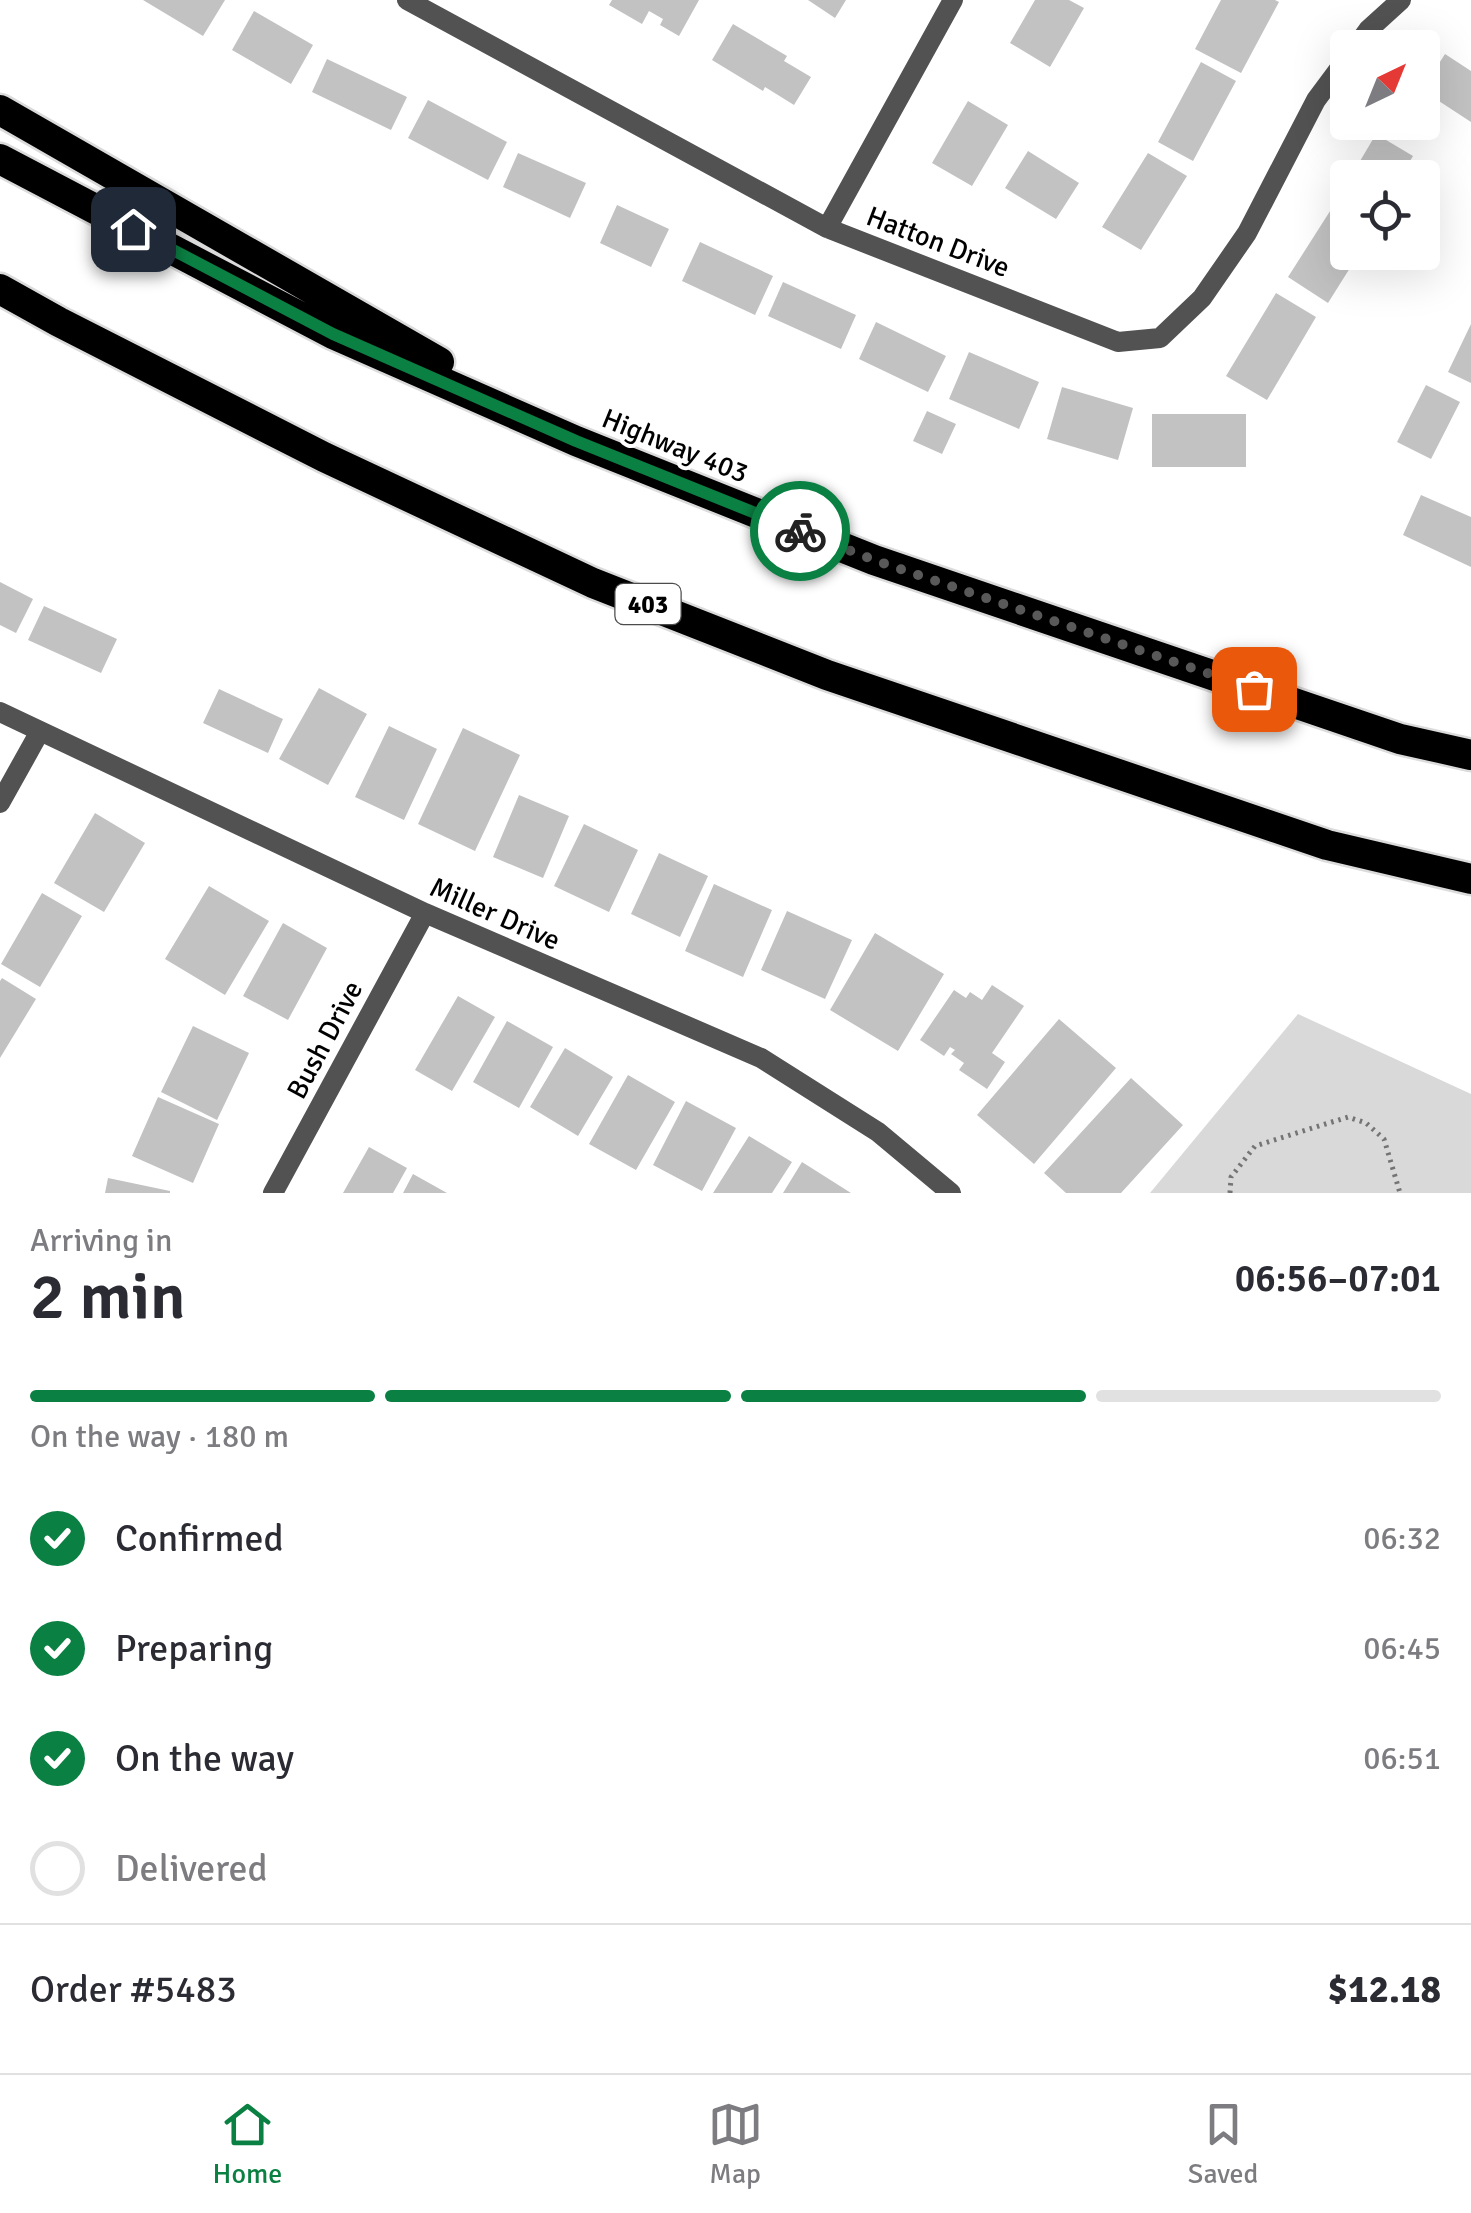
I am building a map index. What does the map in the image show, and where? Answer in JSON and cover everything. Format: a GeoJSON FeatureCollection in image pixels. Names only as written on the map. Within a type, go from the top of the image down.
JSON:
{"type":"FeatureCollection","features":[{"type":"Feature","properties":{"kind":"highway"},"geometry":{"type":"LineString","coordinates":[[0,110],[576,441]]}},
{"type":"Feature","properties":{"kind":"highway","name":"Highway 403"},"geometry":{"type":"LineString","coordinates":[[0,159],[333,334],[576,441],[874,560],[1400,739],[1471,755]]}},
{"type":"Feature","properties":{"kind":"highway","name":"403"},"geometry":{"type":"LineString","coordinates":[[0,289],[324,457],[593,583],[827,674],[1328,845],[1471,879]]}},
{"type":"Feature","properties":{"kind":"highway"},"geometry":{"type":"LineString","coordinates":[[1328,845],[1471,899]]}},
{"type":"Feature","properties":{"kind":"street","name":"Hatton Drive"},"geometry":{"type":"LineString","coordinates":[[406,0],[827,228],[1118,342],[1160,338],[1202,298],[1247,233],[1316,100],[1330,82]]}},
{"type":"Feature","properties":{"kind":"street"},"geometry":{"type":"LineString","coordinates":[[447,21],[458,0]]}},
{"type":"Feature","properties":{"kind":"street"},"geometry":{"type":"LineString","coordinates":[[827,228],[953,0]]}},
{"type":"Feature","properties":{"kind":"street"},"geometry":{"type":"LineString","coordinates":[[1368,30],[1400,0]]}},
{"type":"Feature","properties":{"kind":"street","name":"Miller Drive"},"geometry":{"type":"LineString","coordinates":[[0,712],[424,914],[761,1058],[878,1132],[950,1193]]}},
{"type":"Feature","properties":{"kind":"street"},"geometry":{"type":"LineString","coordinates":[[0,803],[39,733]]}},
{"type":"Feature","properties":{"kind":"street","name":"Bush Drive"},"geometry":{"type":"LineString","coordinates":[[273,1193],[424,914]]}},
{"type":"Feature","properties":{"kind":"path"},"geometry":{"type":"LineString","coordinates":[[1230,1193],[1231,1177],[1255,1146],[1348,1117],[1366,1123],[1384,1140],[1400,1193]]}},
{"type":"Feature","properties":{"kind":"shaded area"},"geometry":{"type":"Polygon","coordinates":[[[1298,1014],[1471,1094],[1471,1193],[1150,1193],[1298,1014]]]}},
{"type":"Feature","properties":{"kind":"building"},"geometry":{"type":"Polygon","coordinates":[[[143,0],[225,0],[203,36],[143,0]]]}},
{"type":"Feature","properties":{"kind":"building"},"geometry":{"type":"Polygon","coordinates":[[[612,0],[699,0],[679,36],[660,25],[663,19],[649,11],[642,24],[609,5],[612,0]]]}},
{"type":"Feature","properties":{"kind":"building"},"geometry":{"type":"Polygon","coordinates":[[[808,0],[846,0],[835,18],[808,0]]]}},
{"type":"Feature","properties":{"kind":"building"},"geometry":{"type":"Polygon","coordinates":[[[1035,0],[1069,0],[1084,8],[1050,67],[1010,43],[1035,0]]]}},
{"type":"Feature","properties":{"kind":"building"},"geometry":{"type":"Polygon","coordinates":[[[1221,0],[1279,2],[1241,73],[1195,49],[1221,0]]]}},
{"type":"Feature","properties":{"kind":"building"},"geometry":{"type":"Polygon","coordinates":[[[254,11],[313,45],[291,84],[232,50],[254,11]]]}},
{"type":"Feature","properties":{"kind":"building"},"geometry":{"type":"Polygon","coordinates":[[[733,24],[787,56],[784,61],[811,77],[794,105],[712,60],[733,24]]]}},
{"type":"Feature","properties":{"kind":"building"},"geometry":{"type":"Polygon","coordinates":[[[1445,54],[1471,71],[1471,122],[1440,102],[1440,62],[1445,54]]]}},
{"type":"Feature","properties":{"kind":"building"},"geometry":{"type":"Polygon","coordinates":[[[327,59],[407,97],[391,130],[312,92],[327,59]]]}},
{"type":"Feature","properties":{"kind":"building"},"geometry":{"type":"Polygon","coordinates":[[[1201,62],[1236,81],[1193,161],[1158,142],[1201,62]]]}},
{"type":"Feature","properties":{"kind":"building"},"geometry":{"type":"Polygon","coordinates":[[[428,100],[507,142],[488,180],[408,138],[428,100]]]}},
{"type":"Feature","properties":{"kind":"building"},"geometry":{"type":"Polygon","coordinates":[[[968,101],[1008,125],[972,186],[932,163],[968,101]]]}},
{"type":"Feature","properties":{"kind":"building"},"geometry":{"type":"Polygon","coordinates":[[[1372,140],[1386,140],[1413,156],[1411,160],[1361,160],[1372,140]]]}},
{"type":"Feature","properties":{"kind":"building"},"geometry":{"type":"Polygon","coordinates":[[[1028,151],[1079,183],[1056,219],[1005,188],[1028,151]]]}},
{"type":"Feature","properties":{"kind":"building"},"geometry":{"type":"Polygon","coordinates":[[[518,153],[586,183],[570,218],[503,187],[518,153]]]}},
{"type":"Feature","properties":{"kind":"building"},"geometry":{"type":"Polygon","coordinates":[[[1148,153],[1187,176],[1141,250],[1102,227],[1148,153]]]}},
{"type":"Feature","properties":{"kind":"building"},"geometry":{"type":"Polygon","coordinates":[[[617,205],[669,229],[651,267],[600,243],[617,205]]]}},
{"type":"Feature","properties":{"kind":"building"},"geometry":{"type":"Polygon","coordinates":[[[1330,211],[1330,270],[1349,270],[1328,303],[1288,277],[1330,211]]]}},
{"type":"Feature","properties":{"kind":"building"},"geometry":{"type":"Polygon","coordinates":[[[700,242],[773,276],[755,315],[682,281],[700,242]]]}},
{"type":"Feature","properties":{"kind":"building"},"geometry":{"type":"Polygon","coordinates":[[[783,282],[856,315],[841,349],[768,316],[783,282]]]}},
{"type":"Feature","properties":{"kind":"building"},"geometry":{"type":"Polygon","coordinates":[[[1276,293],[1316,317],[1267,400],[1226,376],[1276,293]]]}},
{"type":"Feature","properties":{"kind":"building"},"geometry":{"type":"Polygon","coordinates":[[[876,322],[946,356],[928,392],[859,359],[876,322]]]}},
{"type":"Feature","properties":{"kind":"building"},"geometry":{"type":"Polygon","coordinates":[[[1471,324],[1471,383],[1448,372],[1471,324]]]}},
{"type":"Feature","properties":{"kind":"building"},"geometry":{"type":"Polygon","coordinates":[[[969,352],[1039,382],[1019,429],[949,399],[969,352]]]}},
{"type":"Feature","properties":{"kind":"building"},"geometry":{"type":"Polygon","coordinates":[[[1426,385],[1460,402],[1431,459],[1397,442],[1426,385]]]}},
{"type":"Feature","properties":{"kind":"building"},"geometry":{"type":"Polygon","coordinates":[[[1062,387],[1133,408],[1118,460],[1047,439],[1062,387]]]}},
{"type":"Feature","properties":{"kind":"building"},"geometry":{"type":"Polygon","coordinates":[[[927,411],[956,424],[942,454],[913,441],[927,411]]]}},
{"type":"Feature","properties":{"kind":"building"},"geometry":{"type":"Polygon","coordinates":[[[1152,414],[1246,414],[1246,467],[1152,467],[1152,414]]]}},
{"type":"Feature","properties":{"kind":"building"},"geometry":{"type":"Polygon","coordinates":[[[1421,495],[1471,517],[1471,567],[1403,535],[1421,495]]]}},
{"type":"Feature","properties":{"kind":"building"},"geometry":{"type":"Polygon","coordinates":[[[0,582],[33,599],[16,633],[0,625],[0,582]]]}},
{"type":"Feature","properties":{"kind":"building"},"geometry":{"type":"Polygon","coordinates":[[[44,606],[117,639],[101,673],[28,640],[44,606]]]}},
{"type":"Feature","properties":{"kind":"building"},"geometry":{"type":"Polygon","coordinates":[[[319,688],[367,714],[328,785],[279,759],[319,688]]]}},
{"type":"Feature","properties":{"kind":"building"},"geometry":{"type":"Polygon","coordinates":[[[219,689],[283,719],[268,753],[203,723],[219,689]]]}},
{"type":"Feature","properties":{"kind":"building"},"geometry":{"type":"Polygon","coordinates":[[[389,726],[437,749],[404,820],[355,797],[389,726]]]}},
{"type":"Feature","properties":{"kind":"building"},"geometry":{"type":"Polygon","coordinates":[[[463,728],[520,755],[475,851],[418,824],[463,728]]]}},
{"type":"Feature","properties":{"kind":"building"},"geometry":{"type":"Polygon","coordinates":[[[519,795],[569,816],[543,878],[493,857],[519,795]]]}},
{"type":"Feature","properties":{"kind":"building"},"geometry":{"type":"Polygon","coordinates":[[[95,813],[145,843],[104,912],[54,883],[95,813]]]}},
{"type":"Feature","properties":{"kind":"building"},"geometry":{"type":"Polygon","coordinates":[[[584,824],[638,850],[609,912],[554,886],[584,824]]]}},
{"type":"Feature","properties":{"kind":"building"},"geometry":{"type":"Polygon","coordinates":[[[659,853],[708,876],[680,937],[631,914],[659,853]]]}},
{"type":"Feature","properties":{"kind":"building"},"geometry":{"type":"Polygon","coordinates":[[[714,884],[772,910],[743,977],[685,951],[714,884]]]}},
{"type":"Feature","properties":{"kind":"building"},"geometry":{"type":"Polygon","coordinates":[[[209,886],[269,921],[225,995],[165,959],[209,886]]]}},
{"type":"Feature","properties":{"kind":"building"},"geometry":{"type":"Polygon","coordinates":[[[42,893],[82,916],[40,987],[1,964],[42,893]]]}},
{"type":"Feature","properties":{"kind":"building"},"geometry":{"type":"Polygon","coordinates":[[[787,911],[852,940],[825,999],[761,970],[787,911]]]}},
{"type":"Feature","properties":{"kind":"building"},"geometry":{"type":"Polygon","coordinates":[[[283,923],[327,948],[288,1020],[243,996],[283,923]]]}},
{"type":"Feature","properties":{"kind":"building"},"geometry":{"type":"Polygon","coordinates":[[[875,933],[944,974],[898,1051],[830,1010],[875,933]]]}},
{"type":"Feature","properties":{"kind":"building"},"geometry":{"type":"Polygon","coordinates":[[[2,978],[36,999],[0,1058],[0,981],[2,978]]]}},
{"type":"Feature","properties":{"kind":"building"},"geometry":{"type":"Polygon","coordinates":[[[992,985],[1024,1006],[992,1053],[1005,1062],[987,1089],[959,1070],[964,1063],[951,1054],[955,1050],[950,1047],[944,1056],[920,1040],[954,990],[966,998],[970,992],[982,1000],[992,985]]]}},
{"type":"Feature","properties":{"kind":"building"},"geometry":{"type":"Polygon","coordinates":[[[458,996],[495,1017],[452,1091],[415,1070],[458,996]]]}},
{"type":"Feature","properties":{"kind":"building"},"geometry":{"type":"Polygon","coordinates":[[[1059,1019],[1116,1068],[1034,1164],[977,1115],[1059,1019]]]}},
{"type":"Feature","properties":{"kind":"building"},"geometry":{"type":"Polygon","coordinates":[[[507,1021],[553,1047],[519,1108],[473,1082],[507,1021]]]}},
{"type":"Feature","properties":{"kind":"building"},"geometry":{"type":"Polygon","coordinates":[[[193,1026],[249,1053],[217,1120],[161,1092],[193,1026]]]}},
{"type":"Feature","properties":{"kind":"building"},"geometry":{"type":"Polygon","coordinates":[[[565,1048],[613,1077],[578,1136],[530,1107],[565,1048]]]}},
{"type":"Feature","properties":{"kind":"building"},"geometry":{"type":"Polygon","coordinates":[[[628,1075],[675,1102],[636,1170],[589,1144],[628,1075]]]}},
{"type":"Feature","properties":{"kind":"building"},"geometry":{"type":"Polygon","coordinates":[[[1131,1078],[1183,1125],[1121,1193],[1066,1193],[1044,1173],[1131,1078]]]}},
{"type":"Feature","properties":{"kind":"building"},"geometry":{"type":"Polygon","coordinates":[[[158,1097],[219,1124],[193,1183],[132,1156],[158,1097]]]}},
{"type":"Feature","properties":{"kind":"building"},"geometry":{"type":"Polygon","coordinates":[[[686,1101],[736,1128],[702,1191],[653,1165],[686,1101]]]}},
{"type":"Feature","properties":{"kind":"building"},"geometry":{"type":"Polygon","coordinates":[[[749,1136],[792,1162],[772,1193],[713,1193],[749,1136]]]}},
{"type":"Feature","properties":{"kind":"building"},"geometry":{"type":"Polygon","coordinates":[[[369,1147],[407,1168],[393,1193],[343,1193],[369,1147]]]}},
{"type":"Feature","properties":{"kind":"building"},"geometry":{"type":"Polygon","coordinates":[[[802,1162],[851,1193],[783,1193],[802,1162]]]}},
{"type":"Feature","properties":{"kind":"building"},"geometry":{"type":"Polygon","coordinates":[[[413,1174],[447,1193],[403,1193],[413,1174]]]}},
{"type":"Feature","properties":{"kind":"building"},"geometry":{"type":"Polygon","coordinates":[[[108,1178],[170,1191],[170,1193],[105,1193],[108,1178]]]}},
{"type":"Feature","properties":{"kind":"way so far"},"geometry":{"type":"LineString","coordinates":[[800,531],[874,560],[1254,689]]}},
{"type":"Feature","properties":{"kind":"route"},"geometry":{"type":"LineString","coordinates":[[133,229],[333,334],[576,441],[800,531]]}}]}
